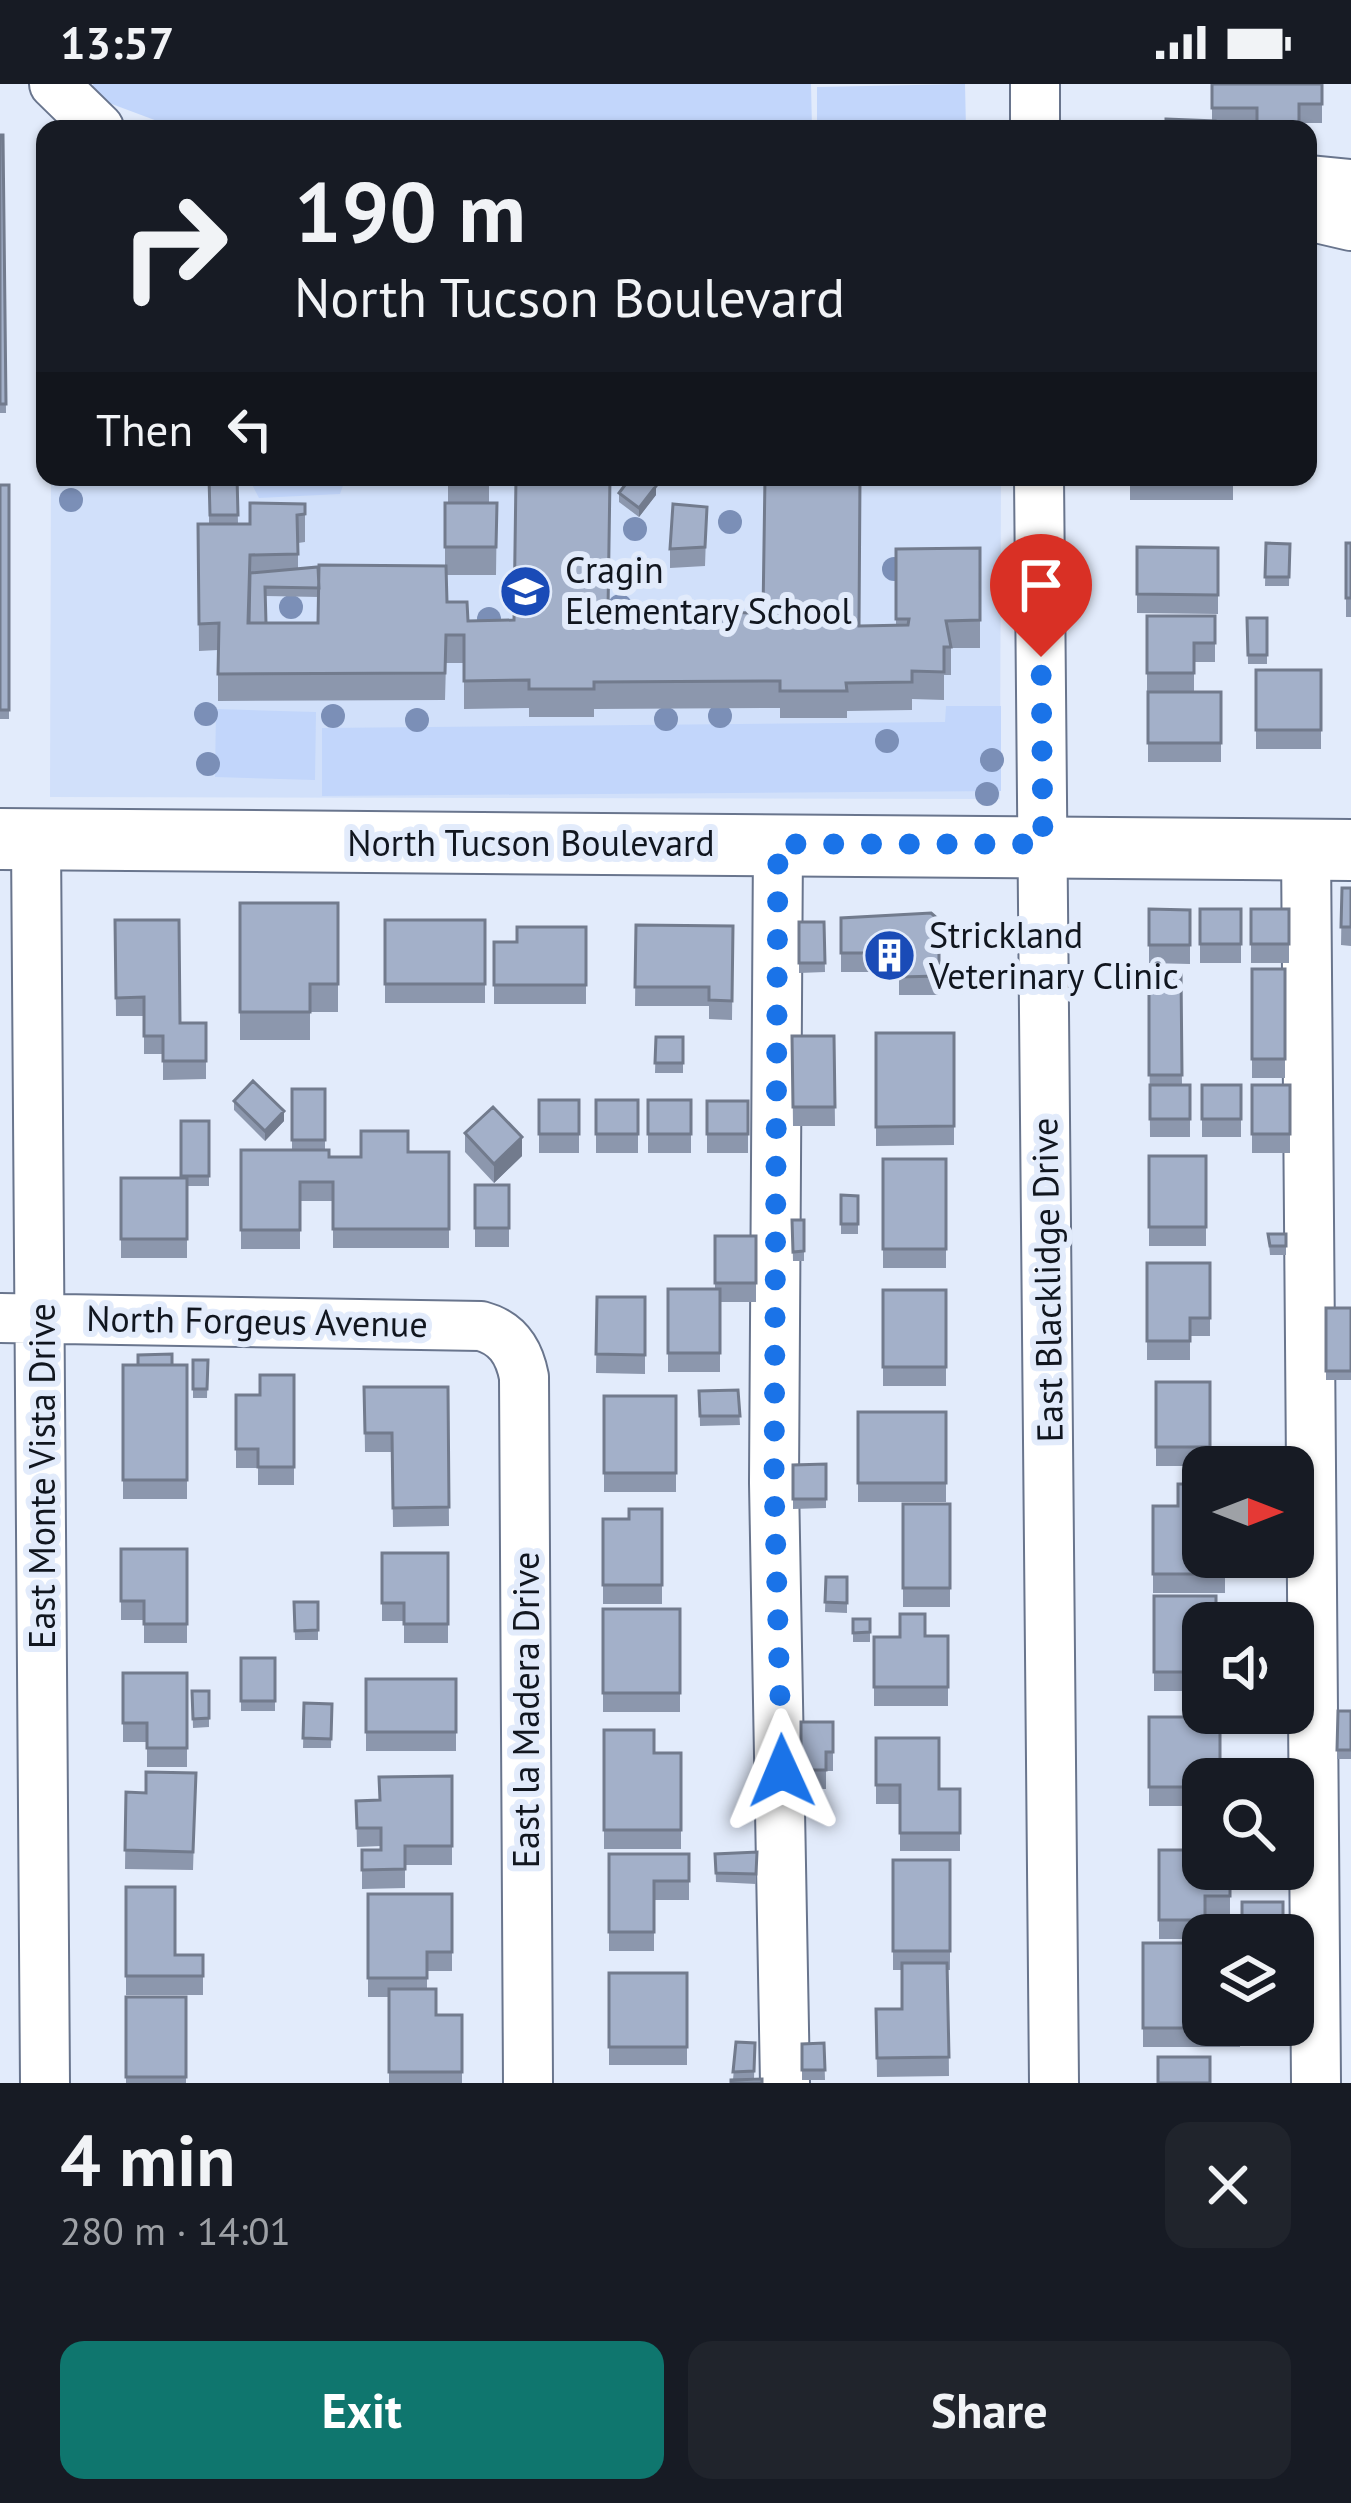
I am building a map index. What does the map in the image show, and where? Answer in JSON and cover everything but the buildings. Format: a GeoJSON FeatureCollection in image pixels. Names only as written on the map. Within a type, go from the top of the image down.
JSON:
{"type":"FeatureCollection","features":[{"type":"Feature","properties":{"kind":"main road","name":"North Tucson Boulevard"},"geometry":{"type":"LineString","coordinates":[[24,850],[778,844],[1328,849]]}},
{"type":"Feature","properties":{"kind":"street"},"geometry":{"type":"LineString","coordinates":[[1035,84],[1035,120]]}},
{"type":"Feature","properties":{"kind":"street"},"geometry":{"type":"LineString","coordinates":[[35,93],[84,120]]}},
{"type":"Feature","properties":{"kind":"street"},"geometry":{"type":"LineString","coordinates":[[1317,181],[1351,184]]}},
{"type":"Feature","properties":{"kind":"street"},"geometry":{"type":"LineString","coordinates":[[1317,218],[1351,226]]}},
{"type":"Feature","properties":{"kind":"street","name":"East Blacklidge Drive"},"geometry":{"type":"LineString","coordinates":[[1039,486],[1054,2083]]}},
{"type":"Feature","properties":{"kind":"street"},"geometry":{"type":"LineString","coordinates":[[778,844],[774,1483],[785,1853],[785,2083]]}},
{"type":"Feature","properties":{"kind":"street"},"geometry":{"type":"LineString","coordinates":[[1316,2083],[1328,849]]}},
{"type":"Feature","properties":{"kind":"street","name":"East Monte Vista Drive"},"geometry":{"type":"LineString","coordinates":[[24,850],[21,1318],[45,2083]]}},
{"type":"Feature","properties":{"kind":"street","name":"North Forgeus Avenue"},"geometry":{"type":"LineString","coordinates":[[21,1318],[520,1327]]}},
{"type":"Feature","properties":{"kind":"street","name":"East la Madera Drive"},"geometry":{"type":"LineString","coordinates":[[520,1327],[528,2083]]}},
{"type":"Feature","properties":{"kind":"shaded area"},"geometry":{"type":"Polygon","coordinates":[[[93,84],[811,84],[812,120],[155,120],[93,97],[93,84]]]}},
{"type":"Feature","properties":{"kind":"shaded area"},"geometry":{"type":"Polygon","coordinates":[[[965,84],[966,120],[817,120],[817,87],[965,84]]]}},
{"type":"Feature","properties":{"kind":"shaded area","name":"Cragin Elementary School"},"geometry":{"type":"Polygon","coordinates":[[[51,486],[1001,486],[1000,799],[50,797],[51,486]]]}},
{"type":"Feature","properties":{"kind":"shaded area"},"geometry":{"type":"Polygon","coordinates":[[[253,486],[343,486],[340,494],[259,498],[253,486]]]}},
{"type":"Feature","properties":{"kind":"shaded area"},"geometry":{"type":"Polygon","coordinates":[[[946,706],[1001,706],[1001,791],[322,796],[322,728],[945,722],[946,706]]]}},
{"type":"Feature","properties":{"kind":"shaded area"},"geometry":{"type":"Polygon","coordinates":[[[216,709],[316,712],[315,780],[215,777],[216,709]]]}},
{"type":"Feature","properties":{"kind":"place","name":"Cragin Elementary School"},"geometry":{"type":"Point","coordinates":[526,591]}},
{"type":"Feature","properties":{"kind":"place","name":"Strickland Veterinary Clinic"},"geometry":{"type":"Point","coordinates":[890,956]}},
{"type":"Feature","properties":{"kind":"route"},"geometry":{"type":"LineString","coordinates":[[782,1771],[774,1483],[778,844],[1043,844],[1041,657]]}}]}
